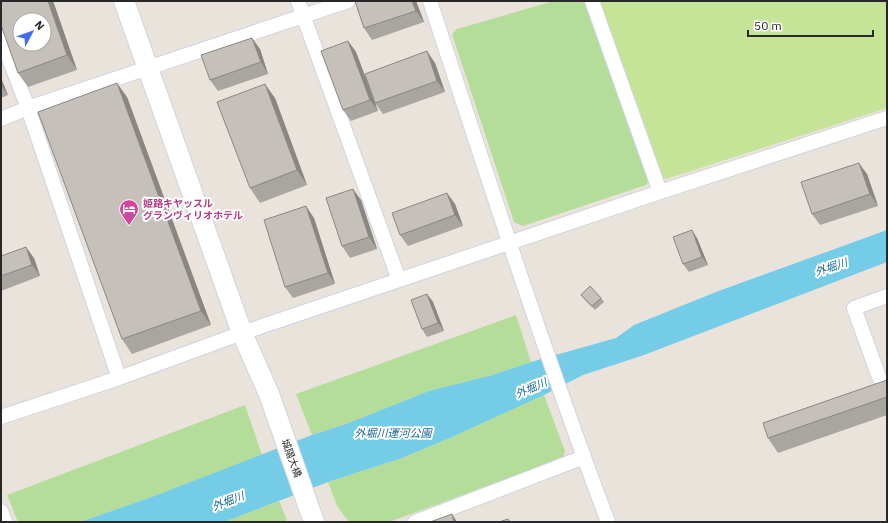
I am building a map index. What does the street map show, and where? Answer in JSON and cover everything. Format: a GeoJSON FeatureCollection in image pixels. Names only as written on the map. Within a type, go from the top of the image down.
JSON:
{"type":"FeatureCollection","features":[{"type":"Feature","properties":{"kind":"street","name":"城陽大橋"},"geometry":{"type":"LineString","coordinates":[[124,1],[242,333],[269,394],[314,522]]}},
{"type":"Feature","properties":{"kind":"street"},"geometry":{"type":"LineString","coordinates":[[298,1],[399,280]]}},
{"type":"Feature","properties":{"kind":"street"},"geometry":{"type":"LineString","coordinates":[[1,119],[28,108],[348,1]]}},
{"type":"Feature","properties":{"kind":"street"},"geometry":{"type":"LineString","coordinates":[[430,1],[542,340],[608,522]]}},
{"type":"Feature","properties":{"kind":"street"},"geometry":{"type":"LineString","coordinates":[[592,1],[660,192]]}},
{"type":"Feature","properties":{"kind":"street"},"geometry":{"type":"LineString","coordinates":[[1,38],[28,108],[119,378]]}},
{"type":"Feature","properties":{"kind":"street"},"geometry":{"type":"LineString","coordinates":[[1,417],[119,378],[242,333],[399,280],[510,244],[660,192],[887,118]]}},
{"type":"Feature","properties":{"kind":"street"},"geometry":{"type":"LineString","coordinates":[[879,377],[854,308],[887,296]]}},
{"type":"Feature","properties":{"kind":"street"},"geometry":{"type":"LineString","coordinates":[[415,522],[584,457]]}},
{"type":"Feature","properties":{"kind":"street"},"geometry":{"type":"LineString","coordinates":[[1,511],[5,522]]}},
{"type":"Feature","properties":{"kind":"green space"},"geometry":{"type":"Polygon","coordinates":[[[554,1],[587,1],[649,181],[646,185],[523,226],[514,222],[452,34],[457,29],[554,1]]]}},
{"type":"Feature","properties":{"kind":"green space"},"geometry":{"type":"Polygon","coordinates":[[[598,1],[887,1],[887,108],[666,179],[659,177],[598,1]]]}},
{"type":"Feature","properties":{"kind":"green space"},"geometry":{"type":"Polygon","coordinates":[[[516,315],[531,362],[489,376],[429,391],[346,424],[312,435],[296,394],[516,315]]]}},
{"type":"Feature","properties":{"kind":"green space"},"geometry":{"type":"Polygon","coordinates":[[[544,395],[565,451],[563,458],[389,522],[349,522],[337,506],[328,482],[402,458],[544,395]]]}},
{"type":"Feature","properties":{"kind":"green space"},"geometry":{"type":"Polygon","coordinates":[[[245,405],[262,455],[149,498],[80,522],[18,522],[7,495],[245,405]]]}},
{"type":"Feature","properties":{"kind":"green space"},"geometry":{"type":"Polygon","coordinates":[[[279,501],[287,520],[284,522],[224,522],[279,501]]]}},
{"type":"Feature","properties":{"kind":"water","name":"外堀川運河公園"},"geometry":{"type":"Polygon","coordinates":[[[887,230],[887,262],[644,355],[583,375],[544,395],[402,458],[328,482],[224,522],[80,522],[149,498],[429,391],[489,376],[531,362],[616,338],[634,325],[716,292],[887,230]]]}},
{"type":"Feature","properties":{"kind":"building"},"geometry":{"type":"Polygon","coordinates":[[[1,1],[48,1],[52,12],[12,12],[12,52],[52,52],[52,12],[67,55],[18,73],[1,25],[1,1]]]}},
{"type":"Feature","properties":{"kind":"building"},"geometry":{"type":"Polygon","coordinates":[[[355,1],[412,1],[416,11],[364,28],[355,1]]]}},
{"type":"Feature","properties":{"kind":"building"},"geometry":{"type":"Polygon","coordinates":[[[252,38],[261,62],[210,80],[201,55],[252,38]]]}},
{"type":"Feature","properties":{"kind":"building"},"geometry":{"type":"Polygon","coordinates":[[[348,41],[370,100],[343,110],[321,51],[348,41]]]}},
{"type":"Feature","properties":{"kind":"building"},"geometry":{"type":"Polygon","coordinates":[[[427,51],[437,81],[375,103],[365,74],[427,51]]]}},
{"type":"Feature","properties":{"kind":"building","name":"姫路キヤッスル グランヴィリオホテル"},"geometry":{"type":"Polygon","coordinates":[[[117,83],[201,311],[122,339],[38,112],[117,83]]]}},
{"type":"Feature","properties":{"kind":"building"},"geometry":{"type":"Polygon","coordinates":[[[265,84],[297,170],[250,188],[217,102],[265,84]]]}},
{"type":"Feature","properties":{"kind":"building"},"geometry":{"type":"Polygon","coordinates":[[[859,163],[870,194],[812,214],[801,182],[859,163]]]}},
{"type":"Feature","properties":{"kind":"building"},"geometry":{"type":"Polygon","coordinates":[[[353,189],[369,237],[342,246],[326,198],[353,189]]]}},
{"type":"Feature","properties":{"kind":"building"},"geometry":{"type":"Polygon","coordinates":[[[447,193],[455,215],[400,235],[392,213],[447,193]]]}},
{"type":"Feature","properties":{"kind":"building"},"geometry":{"type":"Polygon","coordinates":[[[306,206],[328,273],[285,287],[264,220],[306,206]]]}},
{"type":"Feature","properties":{"kind":"building"},"geometry":{"type":"Polygon","coordinates":[[[692,230],[702,257],[683,264],[673,237],[692,230]]]}},
{"type":"Feature","properties":{"kind":"building"},"geometry":{"type":"Polygon","coordinates":[[[26,247],[32,265],[1,276],[1,256],[26,247]]]}},
{"type":"Feature","properties":{"kind":"building"},"geometry":{"type":"Polygon","coordinates":[[[590,286],[601,298],[592,306],[581,295],[590,286]]]}},
{"type":"Feature","properties":{"kind":"building"},"geometry":{"type":"Polygon","coordinates":[[[427,294],[438,323],[422,329],[411,300],[427,294]]]}},
{"type":"Feature","properties":{"kind":"building"},"geometry":{"type":"Polygon","coordinates":[[[887,380],[887,397],[768,438],[763,423],[887,380]]]}},
{"type":"Feature","properties":{"kind":"building"},"geometry":{"type":"Polygon","coordinates":[[[452,514],[454,522],[430,522],[452,514]]]}},
{"type":"Feature","properties":{"kind":"building"},"geometry":{"type":"Polygon","coordinates":[[[508,519],[510,522],[499,522],[508,519]]]}},
{"type":"Feature","properties":{"kind":"place","name":"姫路キヤッスル グランヴィリオホテル"},"geometry":{"type":"Point","coordinates":[129,226]}},
{"type":"Feature","properties":{"kind":"water label","name":"外堀川"},"geometry":{"type":"Point","coordinates":[831,267]}},
{"type":"Feature","properties":{"kind":"water label","name":"外堀川"},"geometry":{"type":"Point","coordinates":[531,388]}},
{"type":"Feature","properties":{"kind":"water label","name":"外堀川"},"geometry":{"type":"Point","coordinates":[228,501]}}]}
